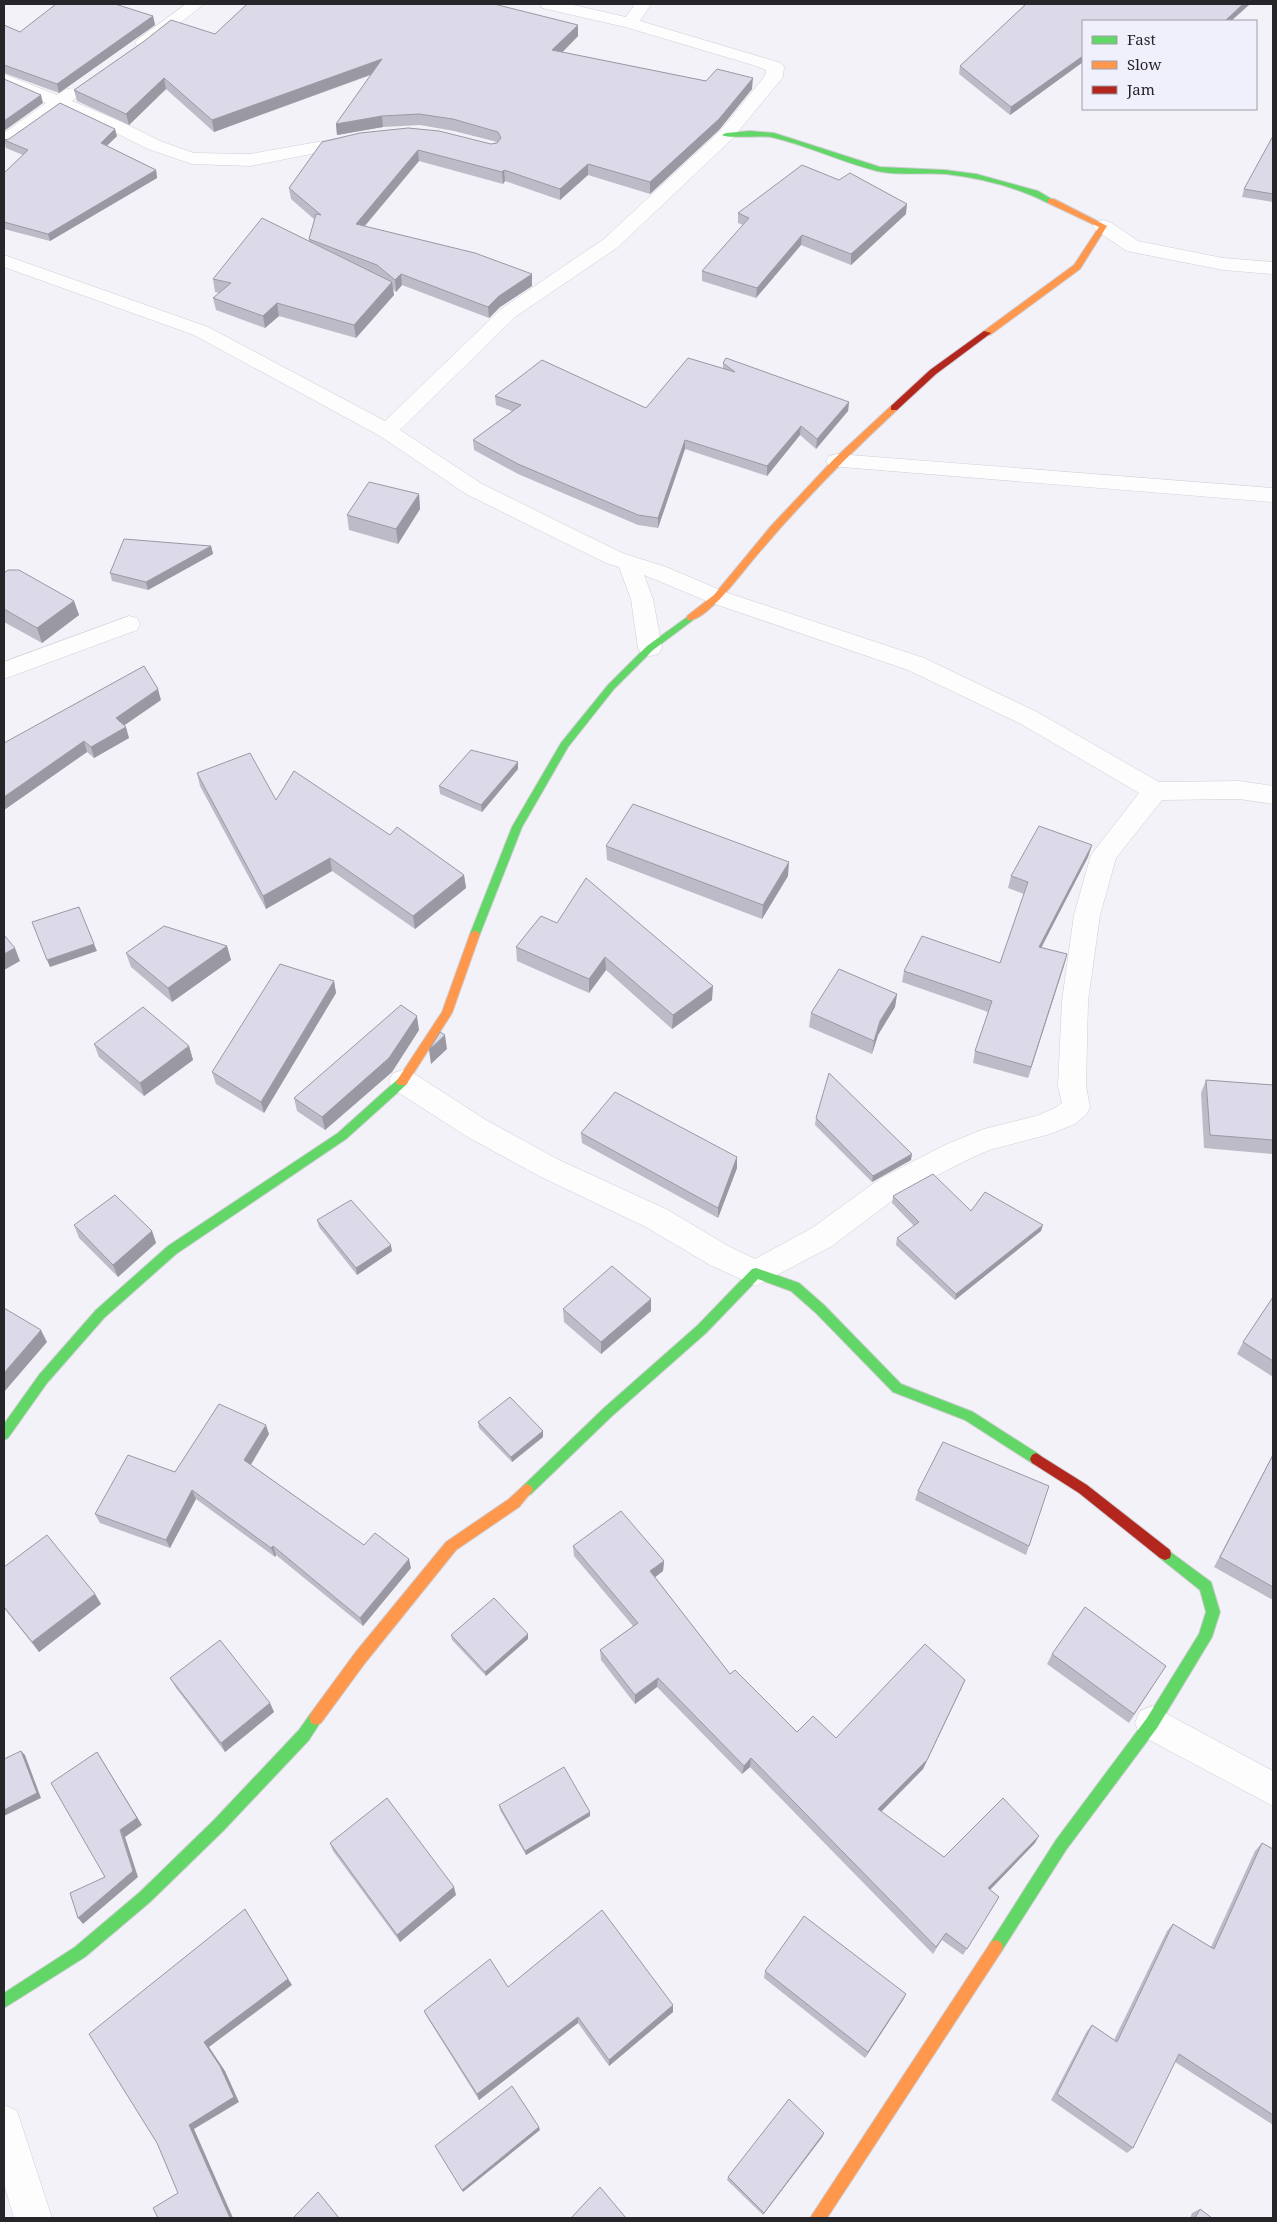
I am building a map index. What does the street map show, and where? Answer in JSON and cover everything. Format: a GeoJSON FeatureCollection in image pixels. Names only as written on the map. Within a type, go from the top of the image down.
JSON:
{"type":"FeatureCollection","features":[{"type":"Feature","properties":{"kind":"street"},"geometry":{"type":"LineString","coordinates":[[130,53],[196,4]]}},
{"type":"Feature","properties":{"kind":"street"},"geometry":{"type":"LineString","coordinates":[[387,431],[508,313],[612,244],[726,135],[774,77],[775,67],[630,23],[548,4]]}},
{"type":"Feature","properties":{"kind":"street"},"geometry":{"type":"LineString","coordinates":[[630,23],[642,4]]}},
{"type":"Feature","properties":{"kind":"street"},"geometry":{"type":"LineString","coordinates":[[4,79],[60,102],[154,145],[192,158],[250,160],[378,136]]}},
{"type":"Feature","properties":{"kind":"street"},"geometry":{"type":"LineString","coordinates":[[4,141],[83,86]]}},
{"type":"Feature","properties":{"kind":"street"},"geometry":{"type":"LineString","coordinates":[[726,135],[750,133],[771,135],[879,169],[936,171],[976,176],[1035,193],[1103,226],[1132,246],[1223,264],[1273,268]]}},
{"type":"Feature","properties":{"kind":"street"},"geometry":{"type":"LineString","coordinates":[[4,1434],[43,1379],[100,1314],[172,1250],[342,1136],[403,1081],[447,1013],[481,917],[517,827],[564,745],[611,687],[650,648],[717,597],[774,528],[837,461],[933,372],[1077,267],[1103,226]]}},
{"type":"Feature","properties":{"kind":"street"},"geometry":{"type":"LineString","coordinates":[[4,261],[201,332],[387,431],[474,489],[614,558],[658,572],[717,597],[916,664],[1029,718],[1155,791],[1239,790],[1273,795]]}},
{"type":"Feature","properties":{"kind":"street"},"geometry":{"type":"LineString","coordinates":[[837,461],[1273,495]]}},
{"type":"Feature","properties":{"kind":"street"},"geometry":{"type":"LineString","coordinates":[[628,562],[642,599],[650,648]]}},
{"type":"Feature","properties":{"kind":"street"},"geometry":{"type":"LineString","coordinates":[[4,671],[129,624]]}},
{"type":"Feature","properties":{"kind":"street"},"geometry":{"type":"LineString","coordinates":[[4,2001],[80,1952],[152,1890],[219,1825],[304,1735],[360,1658],[451,1546],[514,1503],[608,1412],[702,1329],[756,1273],[822,1236],[891,1186],[932,1164],[984,1140],[1040,1126],[1065,1116],[1076,1107],[1072,1086],[1075,1001],[1087,915],[1104,855],[1155,791]]}},
{"type":"Feature","properties":{"kind":"street"},"geometry":{"type":"LineString","coordinates":[[403,1081],[484,1132],[549,1168],[656,1218],[720,1256],[756,1273],[795,1287],[820,1309],[897,1388],[969,1416],[1083,1489],[1206,1586],[1213,1612],[1205,1637],[1152,1723],[1062,1845],[934,2044],[818,2218]]}},
{"type":"Feature","properties":{"kind":"street"},"geometry":{"type":"LineString","coordinates":[[1152,1723],[1273,1789]]}},
{"type":"Feature","properties":{"kind":"street"},"geometry":{"type":"LineString","coordinates":[[4,2124],[33,2218]]}},
{"type":"Feature","properties":{"kind":"building"},"geometry":{"type":"Polygon","coordinates":[[[56,4],[115,4],[153,16],[57,84],[4,65],[4,25],[20,32],[56,4]]]}},
{"type":"Feature","properties":{"kind":"building"},"geometry":{"type":"Polygon","coordinates":[[[247,4],[494,4],[578,25],[552,50],[706,81],[717,69],[753,78],[719,119],[650,182],[588,164],[560,189],[504,170],[502,172],[418,150],[356,224],[475,253],[532,274],[499,296],[488,307],[401,274],[395,280],[377,265],[309,239],[316,214],[321,215],[289,188],[322,142],[360,133],[408,128],[439,131],[491,144],[497,143],[501,138],[498,132],[453,119],[419,114],[382,116],[336,124],[382,59],[212,120],[164,78],[126,114],[74,90],[171,20],[215,34],[247,4]]]}},
{"type":"Feature","properties":{"kind":"building"},"geometry":{"type":"Polygon","coordinates":[[[1026,4],[1243,4],[1226,20],[1082,20],[1082,57],[1011,107],[960,66],[1026,4]]]}},
{"type":"Feature","properties":{"kind":"building"},"geometry":{"type":"Polygon","coordinates":[[[4,79],[41,95],[4,121],[4,79]]]}},
{"type":"Feature","properties":{"kind":"building"},"geometry":{"type":"Polygon","coordinates":[[[60,103],[115,129],[101,143],[156,170],[48,234],[4,222],[4,173],[28,150],[4,140],[9,139],[60,103]]]}},
{"type":"Feature","properties":{"kind":"building"},"geometry":{"type":"Polygon","coordinates":[[[1273,136],[1273,194],[1244,189],[1273,136]]]}},
{"type":"Feature","properties":{"kind":"building"},"geometry":{"type":"Polygon","coordinates":[[[802,165],[839,180],[850,173],[907,204],[851,254],[802,235],[757,288],[702,271],[749,218],[738,213],[802,165]]]}},
{"type":"Feature","properties":{"kind":"building"},"geometry":{"type":"Polygon","coordinates":[[[262,218],[392,282],[354,325],[277,303],[263,316],[213,298],[231,283],[213,279],[262,218]]]}},
{"type":"Feature","properties":{"kind":"building"},"geometry":{"type":"Polygon","coordinates":[[[688,358],[735,372],[723,363],[726,358],[849,402],[817,439],[801,426],[767,466],[685,440],[658,518],[638,515],[518,464],[473,440],[521,405],[495,396],[542,360],[646,408],[688,358]]]}},
{"type":"Feature","properties":{"kind":"building"},"geometry":{"type":"Polygon","coordinates":[[[369,482],[419,494],[396,529],[347,515],[369,482]]]}},
{"type":"Feature","properties":{"kind":"building"},"geometry":{"type":"Polygon","coordinates":[[[124,539],[211,546],[146,582],[110,573],[124,539]]]}},
{"type":"Feature","properties":{"kind":"building"},"geometry":{"type":"Polygon","coordinates":[[[8,570],[19,570],[74,601],[37,628],[4,609],[4,573],[8,570]]]}},
{"type":"Feature","properties":{"kind":"building"},"geometry":{"type":"Polygon","coordinates":[[[144,666],[158,689],[116,718],[126,727],[91,747],[84,741],[4,797],[4,743],[144,666]]]}},
{"type":"Feature","properties":{"kind":"building"},"geometry":{"type":"Polygon","coordinates":[[[471,750],[518,762],[481,805],[439,786],[471,750]]]}},
{"type":"Feature","properties":{"kind":"building"},"geometry":{"type":"Polygon","coordinates":[[[250,753],[276,800],[294,771],[390,835],[397,827],[464,875],[413,916],[330,858],[263,896],[197,773],[250,753]]]}},
{"type":"Feature","properties":{"kind":"building"},"geometry":{"type":"Polygon","coordinates":[[[633,804],[789,862],[763,905],[606,846],[633,804]]]}},
{"type":"Feature","properties":{"kind":"building"},"geometry":{"type":"Polygon","coordinates":[[[1039,826],[1092,845],[1039,947],[1067,954],[1031,1067],[975,1051],[992,1001],[904,971],[922,936],[1000,963],[1028,882],[1011,876],[1039,826]]]}},
{"type":"Feature","properties":{"kind":"building"},"geometry":{"type":"Polygon","coordinates":[[[586,878],[713,986],[673,1015],[605,957],[589,979],[516,947],[541,916],[557,923],[586,878]]]}},
{"type":"Feature","properties":{"kind":"building"},"geometry":{"type":"Polygon","coordinates":[[[79,907],[94,944],[47,960],[32,922],[79,907]]]}},
{"type":"Feature","properties":{"kind":"building"},"geometry":{"type":"Polygon","coordinates":[[[164,926],[227,946],[168,988],[126,953],[164,926]]]}},
{"type":"Feature","properties":{"kind":"building"},"geometry":{"type":"Polygon","coordinates":[[[4,935],[15,948],[4,954],[4,935]]]}},
{"type":"Feature","properties":{"kind":"building"},"geometry":{"type":"Polygon","coordinates":[[[280,964],[334,981],[261,1102],[212,1072],[280,964]]]}},
{"type":"Feature","properties":{"kind":"building"},"geometry":{"type":"Polygon","coordinates":[[[839,969],[897,994],[880,1021],[874,1041],[811,1013],[839,969]]]}},
{"type":"Feature","properties":{"kind":"building"},"geometry":{"type":"Polygon","coordinates":[[[401,1005],[417,1016],[389,1058],[322,1117],[294,1098],[401,1005]]]}},
{"type":"Feature","properties":{"kind":"building"},"geometry":{"type":"Polygon","coordinates":[[[143,1007],[189,1046],[140,1083],[94,1044],[143,1007]]]}},
{"type":"Feature","properties":{"kind":"building"},"geometry":{"type":"Polygon","coordinates":[[[440,1032],[445,1035],[429,1050],[440,1032]]]}},
{"type":"Feature","properties":{"kind":"building"},"geometry":{"type":"Polygon","coordinates":[[[829,1073],[912,1154],[873,1176],[816,1118],[829,1073]]]}},
{"type":"Feature","properties":{"kind":"building"},"geometry":{"type":"Polygon","coordinates":[[[1206,1080],[1273,1085],[1273,1140],[1210,1135],[1206,1080]]]}},
{"type":"Feature","properties":{"kind":"building"},"geometry":{"type":"Polygon","coordinates":[[[615,1092],[737,1157],[718,1208],[581,1133],[615,1092]]]}},
{"type":"Feature","properties":{"kind":"building"},"geometry":{"type":"Polygon","coordinates":[[[933,1174],[971,1211],[985,1192],[1043,1225],[956,1294],[897,1238],[919,1222],[893,1196],[933,1174]]]}},
{"type":"Feature","properties":{"kind":"building"},"geometry":{"type":"Polygon","coordinates":[[[115,1195],[152,1231],[113,1265],[74,1225],[115,1195]]]}},
{"type":"Feature","properties":{"kind":"building"},"geometry":{"type":"Polygon","coordinates":[[[351,1200],[391,1245],[356,1268],[317,1220],[351,1200]]]}},
{"type":"Feature","properties":{"kind":"building"},"geometry":{"type":"Polygon","coordinates":[[[612,1266],[651,1299],[601,1342],[563,1309],[612,1266]]]}},
{"type":"Feature","properties":{"kind":"building"},"geometry":{"type":"Polygon","coordinates":[[[1273,1297],[1273,1361],[1243,1342],[1273,1297]]]}},
{"type":"Feature","properties":{"kind":"building"},"geometry":{"type":"Polygon","coordinates":[[[4,1308],[41,1330],[4,1373],[4,1308]]]}},
{"type":"Feature","properties":{"kind":"building"},"geometry":{"type":"Polygon","coordinates":[[[510,1397],[543,1431],[511,1457],[478,1422],[510,1397]]]}},
{"type":"Feature","properties":{"kind":"building"},"geometry":{"type":"Polygon","coordinates":[[[219,1404],[266,1425],[244,1460],[364,1545],[375,1533],[409,1559],[360,1618],[273,1546],[271,1548],[192,1490],[166,1540],[95,1514],[128,1455],[175,1472],[219,1404]]]}},
{"type":"Feature","properties":{"kind":"building"},"geometry":{"type":"Polygon","coordinates":[[[943,1442],[1049,1486],[1029,1546],[918,1491],[943,1442]]]}},
{"type":"Feature","properties":{"kind":"building"},"geometry":{"type":"Polygon","coordinates":[[[1273,1455],[1273,1587],[1220,1557],[1273,1455]]]}},
{"type":"Feature","properties":{"kind":"building"},"geometry":{"type":"Polygon","coordinates":[[[621,1511],[664,1561],[650,1571],[730,1674],[735,1670],[797,1732],[813,1716],[836,1738],[925,1644],[965,1680],[927,1760],[878,1809],[944,1857],[1003,1798],[1039,1836],[988,1888],[999,1897],[967,1949],[946,1933],[936,1947],[751,1758],[744,1766],[658,1678],[635,1695],[600,1650],[638,1623],[573,1546],[621,1511]]]}},
{"type":"Feature","properties":{"kind":"building"},"geometry":{"type":"Polygon","coordinates":[[[47,1535],[95,1594],[32,1642],[4,1607],[4,1567],[47,1535]]]}},
{"type":"Feature","properties":{"kind":"building"},"geometry":{"type":"Polygon","coordinates":[[[494,1598],[528,1634],[485,1672],[451,1635],[494,1598]]]}},
{"type":"Feature","properties":{"kind":"building"},"geometry":{"type":"Polygon","coordinates":[[[1085,1607],[1166,1666],[1134,1714],[1052,1654],[1085,1607]]]}},
{"type":"Feature","properties":{"kind":"building"},"geometry":{"type":"Polygon","coordinates":[[[220,1640],[270,1703],[221,1743],[170,1678],[220,1640]]]}},
{"type":"Feature","properties":{"kind":"building"},"geometry":{"type":"Polygon","coordinates":[[[21,1751],[37,1793],[4,1810],[4,1759],[21,1751]]]}},
{"type":"Feature","properties":{"kind":"building"},"geometry":{"type":"Polygon","coordinates":[[[97,1752],[137,1818],[120,1830],[133,1871],[78,1918],[70,1893],[105,1877],[51,1783],[97,1752]]]}},
{"type":"Feature","properties":{"kind":"building"},"geometry":{"type":"Polygon","coordinates":[[[564,1767],[590,1812],[525,1851],[499,1805],[564,1767]]]}},
{"type":"Feature","properties":{"kind":"building"},"geometry":{"type":"Polygon","coordinates":[[[387,1798],[454,1887],[397,1935],[330,1843],[387,1798]]]}},
{"type":"Feature","properties":{"kind":"building"},"geometry":{"type":"Polygon","coordinates":[[[1262,1843],[1273,1849],[1273,2115],[1179,2054],[1133,2148],[1057,2094],[1092,2025],[1117,2042],[1173,1924],[1214,1949],[1262,1843]]]}},
{"type":"Feature","properties":{"kind":"building"},"geometry":{"type":"Polygon","coordinates":[[[245,1909],[288,1979],[204,2042],[220,2066],[234,2097],[189,2125],[230,2218],[158,2218],[153,2208],[178,2193],[157,2143],[89,2034],[245,1909]]]}},
{"type":"Feature","properties":{"kind":"building"},"geometry":{"type":"Polygon","coordinates":[[[602,1910],[673,2005],[609,2060],[578,2017],[477,2094],[424,2011],[490,1959],[508,1987],[602,1910]]]}},
{"type":"Feature","properties":{"kind":"building"},"geometry":{"type":"Polygon","coordinates":[[[804,1916],[906,1994],[868,2052],[765,1971],[804,1916]]]}},
{"type":"Feature","properties":{"kind":"building"},"geometry":{"type":"Polygon","coordinates":[[[512,2086],[539,2127],[462,2190],[435,2146],[512,2086]]]}},
{"type":"Feature","properties":{"kind":"building"},"geometry":{"type":"Polygon","coordinates":[[[789,2099],[824,2133],[764,2213],[728,2177],[789,2099]]]}},
{"type":"Feature","properties":{"kind":"building"},"geometry":{"type":"Polygon","coordinates":[[[600,2187],[626,2218],[571,2218],[600,2187]]]}},
{"type":"Feature","properties":{"kind":"building"},"geometry":{"type":"Polygon","coordinates":[[[318,2192],[339,2218],[293,2218],[318,2192]]]}},
{"type":"Feature","properties":{"kind":"building"},"geometry":{"type":"Polygon","coordinates":[[[1200,2209],[1212,2218],[1195,2218],[1200,2209]]]}},
{"type":"Feature","properties":{"kind":"traffic: fast"},"geometry":{"type":"LineString","coordinates":[[726,135],[750,133],[771,135],[879,169],[945,172],[976,176],[1035,193],[1051,201]]}},
{"type":"Feature","properties":{"kind":"traffic: fast"},"geometry":{"type":"LineString","coordinates":[[475,934],[517,827],[564,745],[611,687],[650,648],[690,618]]}},
{"type":"Feature","properties":{"kind":"traffic: fast"},"geometry":{"type":"LineString","coordinates":[[4,1434],[43,1379],[100,1314],[172,1250],[342,1136],[402,1082]]}},
{"type":"Feature","properties":{"kind":"traffic: fast"},"geometry":{"type":"LineString","coordinates":[[527,1490],[608,1412],[702,1329],[756,1273],[795,1287],[820,1309],[897,1388],[969,1416],[1036,1459]]}},
{"type":"Feature","properties":{"kind":"traffic: fast"},"geometry":{"type":"LineString","coordinates":[[996,1947],[1061,1845],[1152,1723],[1205,1637],[1213,1612],[1206,1586],[1165,1554]]}},
{"type":"Feature","properties":{"kind":"traffic: fast"},"geometry":{"type":"LineString","coordinates":[[4,2001],[80,1952],[145,1897],[219,1825],[304,1735],[316,1718]]}},
{"type":"Feature","properties":{"kind":"traffic: slow"},"geometry":{"type":"LineString","coordinates":[[987,333],[1077,267],[1103,226],[1051,201]]}},
{"type":"Feature","properties":{"kind":"traffic: slow"},"geometry":{"type":"LineString","coordinates":[[690,618],[717,597],[774,528],[837,461],[894,408]]}},
{"type":"Feature","properties":{"kind":"traffic: slow"},"geometry":{"type":"LineString","coordinates":[[402,1082],[447,1013],[475,934]]}},
{"type":"Feature","properties":{"kind":"traffic: slow"},"geometry":{"type":"LineString","coordinates":[[316,1718],[360,1658],[451,1546],[514,1503],[527,1490]]}},
{"type":"Feature","properties":{"kind":"traffic: slow"},"geometry":{"type":"LineString","coordinates":[[818,2218],[996,1947]]}},
{"type":"Feature","properties":{"kind":"traffic: jam"},"geometry":{"type":"LineString","coordinates":[[894,408],[933,372],[987,333]]}},
{"type":"Feature","properties":{"kind":"traffic: jam"},"geometry":{"type":"LineString","coordinates":[[1036,1459],[1083,1489],[1165,1554]]}}]}
